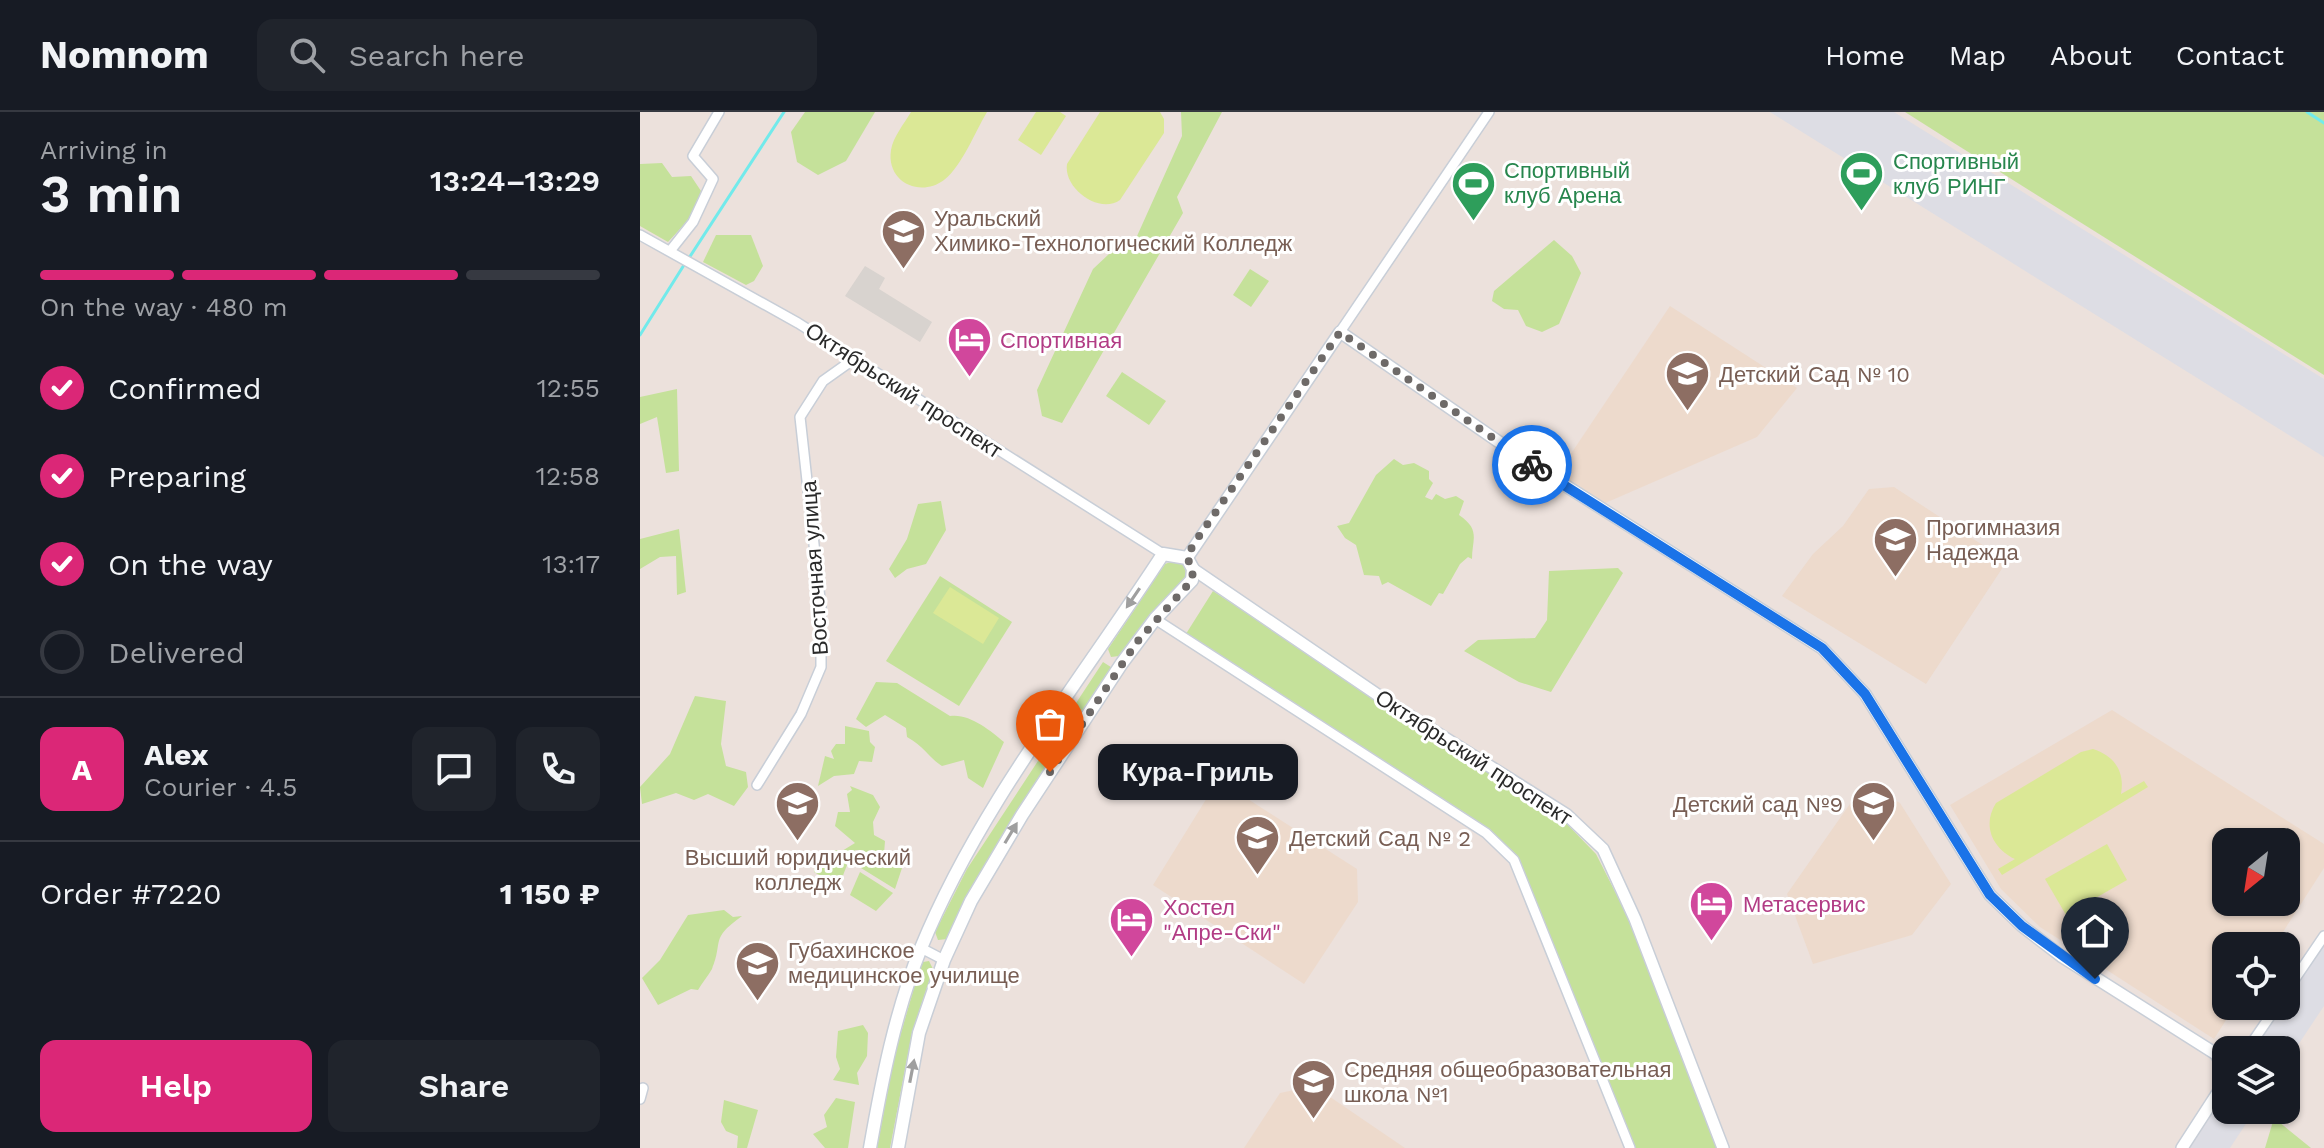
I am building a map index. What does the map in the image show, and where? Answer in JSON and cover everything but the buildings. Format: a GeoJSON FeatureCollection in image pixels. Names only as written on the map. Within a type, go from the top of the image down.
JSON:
{"type":"FeatureCollection","features":[{"type":"Feature","properties":{"kind":"main road"},"geometry":{"type":"LineString","coordinates":[[870,1148],[894,1028],[921,948],[949,888],[1001,799],[1163,554],[1190,564],[1192,580],[1155,619],[1122,663],[1022,815],[971,901],[944,960],[919,1033],[898,1148]]}},
{"type":"Feature","properties":{"kind":"main road"},"geometry":{"type":"LineString","coordinates":[[1100,650],[1109,660],[1122,663]]}},
{"type":"Feature","properties":{"kind":"street"},"geometry":{"type":"LineString","coordinates":[[670,251],[693,222],[713,179],[693,156],[719,112]]}},
{"type":"Feature","properties":{"kind":"street"},"geometry":{"type":"LineString","coordinates":[[1190,564],[1340,332],[1489,112]]}},
{"type":"Feature","properties":{"kind":"street","name":"Октябрьский проспект"},"geometry":{"type":"LineString","coordinates":[[640,235],[854,359],[1163,554]]}},
{"type":"Feature","properties":{"kind":"street"},"geometry":{"type":"LineString","coordinates":[[1340,332],[1532,464],[1822,648],[1865,694],[1990,895],[2022,926],[2061,956],[2212,1048]]}},
{"type":"Feature","properties":{"kind":"street","name":"Восточная улица"},"geometry":{"type":"LineString","coordinates":[[757,785],[801,714],[821,667],[821,608],[800,417],[823,381],[854,359]]}},
{"type":"Feature","properties":{"kind":"street","name":"Октябрьский проспект"},"geometry":{"type":"LineString","coordinates":[[1190,564],[1391,704],[1567,815],[1603,849],[1635,919],[1723,1148]]}},
{"type":"Feature","properties":{"kind":"street"},"geometry":{"type":"LineString","coordinates":[[1155,619],[1486,833],[1514,860],[1630,1148]]}},
{"type":"Feature","properties":{"kind":"street"},"geometry":{"type":"LineString","coordinates":[[2300,971],[2324,936]]}},
{"type":"Feature","properties":{"kind":"street"},"geometry":{"type":"LineString","coordinates":[[921,948],[944,960]]}},
{"type":"Feature","properties":{"kind":"street"},"geometry":{"type":"LineString","coordinates":[[640,1099],[643,1088]]}},
{"type":"Feature","properties":{"kind":"street"},"geometry":{"type":"LineString","coordinates":[[2182,1148],[2212,1102]]}},
{"type":"Feature","properties":{"kind":"shaded area"},"geometry":{"type":"Polygon","coordinates":[[[1770,112],[1894,112],[2324,379],[2324,457],[1770,112]]]}},
{"type":"Feature","properties":{"kind":"shaded area"},"geometry":{"type":"Polygon","coordinates":[[[865,266],[885,278],[879,289],[932,322],[920,342],[845,296],[865,266]]]}},
{"type":"Feature","properties":{"kind":"shaded area","name":"Детский Сад № 10"},"geometry":{"type":"Polygon","coordinates":[[[1670,306],[1797,388],[1757,437],[1603,504],[1556,476],[1670,306]]]}},
{"type":"Feature","properties":{"kind":"shaded area","name":"Прогимназия Надежда"},"geometry":{"type":"Polygon","coordinates":[[[1894,487],[2007,561],[1926,684],[1782,596],[1813,554],[1843,526],[1869,489],[1894,487]]]}},
{"type":"Feature","properties":{"kind":"shaded area"},"geometry":{"type":"Polygon","coordinates":[[[2112,710],[2299,828],[2212,828],[2212,916],[2293,916],[2283,932],[2212,932],[2212,1020],[2226,1020],[2212,1038],[2040,927],[2001,889],[1950,805],[2112,710]]]}},
{"type":"Feature","properties":{"kind":"shaded area","name":"Детский Сад № 2"},"geometry":{"type":"Polygon","coordinates":[[[1218,780],[1357,869],[1358,902],[1304,984],[1153,885],[1218,780]]]}},
{"type":"Feature","properties":{"kind":"shaded area","name":"Детский сад №9"},"geometry":{"type":"Polygon","coordinates":[[[1861,788],[1877,790],[1900,803],[1951,884],[1912,935],[1813,964],[1787,894],[1861,788]]]}},
{"type":"Feature","properties":{"kind":"shaded area"},"geometry":{"type":"Polygon","coordinates":[[[2300,829],[2324,844],[2324,868],[2300,905],[2300,829]]]}},
{"type":"Feature","properties":{"kind":"shaded area"},"geometry":{"type":"Polygon","coordinates":[[[2324,942],[2324,1006],[2300,1042],[2300,1036],[2262,1036],[2273,1020],[2300,1020],[2300,979],[2324,942]]]}},
{"type":"Feature","properties":{"kind":"shaded area","name":"Средняя общеобразовательная школа №1"},"geometry":{"type":"Polygon","coordinates":[[[1314,1086],[1405,1148],[1244,1148],[1280,1093],[1314,1086]]]}},
{"type":"Feature","properties":{"kind":"shaded area"},"geometry":{"type":"Polygon","coordinates":[[[2212,1114],[2212,1124],[2246,1124],[2230,1148],[2190,1148],[2212,1114]]]}},
{"type":"Feature","properties":{"kind":"green space"},"geometry":{"type":"Polygon","coordinates":[[[805,112],[875,112],[846,161],[818,175],[797,162],[791,132],[805,112]]]}},
{"type":"Feature","properties":{"kind":"green space"},"geometry":{"type":"Polygon","coordinates":[[[911,112],[987,112],[957,166],[935,185],[915,187],[899,178],[894,171],[892,145],[911,112]]]}},
{"type":"Feature","properties":{"kind":"green space"},"geometry":{"type":"Polygon","coordinates":[[[1036,112],[1060,112],[1066,116],[1041,155],[1018,140],[1036,112]]]}},
{"type":"Feature","properties":{"kind":"green space"},"geometry":{"type":"Polygon","coordinates":[[[1100,112],[1160,112],[1164,119],[1164,133],[1120,200],[1112,204],[1093,202],[1084,197],[1076,190],[1067,173],[1067,164],[1100,112]]]}},
{"type":"Feature","properties":{"kind":"green space"},"geometry":{"type":"Polygon","coordinates":[[[1181,112],[1222,112],[1177,197],[1183,213],[1062,423],[1042,416],[1037,390],[1093,269],[1109,254],[1133,245],[1182,136],[1181,112]]]}},
{"type":"Feature","properties":{"kind":"green space"},"geometry":{"type":"Polygon","coordinates":[[[1905,112],[2324,112],[2324,375],[1946,138],[1905,112]]]}},
{"type":"Feature","properties":{"kind":"green space"},"geometry":{"type":"Polygon","coordinates":[[[662,163],[672,177],[691,176],[701,191],[691,217],[668,242],[640,226],[640,164],[662,163]]]}},
{"type":"Feature","properties":{"kind":"green space"},"geometry":{"type":"Polygon","coordinates":[[[716,235],[751,235],[763,266],[754,281],[746,285],[703,262],[716,235]]]}},
{"type":"Feature","properties":{"kind":"green space"},"geometry":{"type":"Polygon","coordinates":[[[1554,240],[1572,256],[1581,273],[1559,324],[1542,332],[1526,326],[1518,310],[1504,309],[1492,301],[1494,291],[1554,240]]]}},
{"type":"Feature","properties":{"kind":"green space"},"geometry":{"type":"Polygon","coordinates":[[[1250,269],[1269,281],[1251,307],[1233,295],[1250,269]]]}},
{"type":"Feature","properties":{"kind":"green space"},"geometry":{"type":"Polygon","coordinates":[[[1122,372],[1166,401],[1149,425],[1106,396],[1122,372]]]}},
{"type":"Feature","properties":{"kind":"green space"},"geometry":{"type":"Polygon","coordinates":[[[677,389],[679,471],[666,473],[657,417],[640,424],[640,397],[677,389]]]}},
{"type":"Feature","properties":{"kind":"green space"},"geometry":{"type":"Polygon","coordinates":[[[1394,459],[1403,465],[1414,463],[1429,471],[1429,479],[1433,483],[1425,497],[1432,500],[1436,494],[1445,499],[1456,496],[1464,501],[1459,515],[1473,530],[1472,559],[1468,557],[1460,564],[1443,594],[1439,593],[1431,606],[1388,582],[1382,585],[1379,576],[1364,575],[1356,545],[1345,538],[1337,526],[1349,523],[1376,475],[1394,459]]]}},
{"type":"Feature","properties":{"kind":"green space"},"geometry":{"type":"Polygon","coordinates":[[[941,501],[946,530],[926,564],[907,569],[895,578],[889,569],[907,539],[918,504],[941,501]]]}},
{"type":"Feature","properties":{"kind":"green space"},"geometry":{"type":"Polygon","coordinates":[[[679,529],[686,592],[677,595],[676,556],[660,557],[640,569],[640,539],[679,529]]]}},
{"type":"Feature","properties":{"kind":"green space"},"geometry":{"type":"Polygon","coordinates":[[[1173,561],[1183,564],[1187,575],[1119,656],[1111,657],[1108,649],[1165,564],[1173,561]]]}},
{"type":"Feature","properties":{"kind":"green space"},"geometry":{"type":"Polygon","coordinates":[[[1618,568],[1623,573],[1551,692],[1519,682],[1464,651],[1478,640],[1535,638],[1547,620],[1549,571],[1618,568]]]}},
{"type":"Feature","properties":{"kind":"green space"},"geometry":{"type":"Polygon","coordinates":[[[940,576],[1012,622],[959,706],[886,661],[940,576]]]}},
{"type":"Feature","properties":{"kind":"green space"},"geometry":{"type":"Polygon","coordinates":[[[950,587],[999,618],[983,644],[933,613],[950,587]]]}},
{"type":"Feature","properties":{"kind":"green space"},"geometry":{"type":"Polygon","coordinates":[[[1213,591],[1563,820],[1596,854],[1639,939],[1719,1148],[1632,1148],[1515,858],[1184,637],[1213,591]]]}},
{"type":"Feature","properties":{"kind":"green space"},"geometry":{"type":"Polygon","coordinates":[[[1103,662],[1114,669],[978,877],[947,939],[938,940],[935,932],[967,869],[1103,662]]]}},
{"type":"Feature","properties":{"kind":"green space"},"geometry":{"type":"Polygon","coordinates":[[[876,682],[897,683],[950,716],[979,723],[1004,742],[983,788],[968,778],[964,760],[942,766],[907,737],[906,728],[885,715],[866,727],[856,719],[876,682]]]}},
{"type":"Feature","properties":{"kind":"green space"},"geometry":{"type":"Polygon","coordinates":[[[695,696],[726,701],[721,744],[726,766],[746,772],[748,787],[734,806],[708,794],[694,800],[676,793],[642,804],[640,787],[670,754],[695,696]]]}},
{"type":"Feature","properties":{"kind":"green space"},"geometry":{"type":"Polygon","coordinates":[[[845,726],[869,731],[870,742],[875,747],[872,762],[859,761],[854,774],[834,776],[818,786],[825,756],[834,759],[831,751],[836,744],[845,744],[845,726]]]}},
{"type":"Feature","properties":{"kind":"green space"},"geometry":{"type":"Polygon","coordinates":[[[2093,749],[2117,766],[2121,794],[2144,781],[2148,787],[2002,875],[1998,869],[2015,859],[2000,849],[1992,835],[1990,819],[1996,803],[2081,752],[2093,749]]]}},
{"type":"Feature","properties":{"kind":"green space"},"geometry":{"type":"Polygon","coordinates":[[[850,786],[873,795],[880,807],[873,822],[874,835],[885,841],[884,854],[902,868],[895,889],[861,868],[868,855],[864,851],[855,850],[851,861],[834,850],[842,851],[855,843],[835,826],[838,812],[850,812],[847,794],[852,790],[850,786]]]}},
{"type":"Feature","properties":{"kind":"green space"},"geometry":{"type":"Polygon","coordinates":[[[2107,844],[2127,880],[2066,915],[2045,879],[2107,844]]]}},
{"type":"Feature","properties":{"kind":"green space"},"geometry":{"type":"Polygon","coordinates":[[[828,853],[847,865],[839,886],[814,872],[814,866],[828,853]]]}},
{"type":"Feature","properties":{"kind":"green space"},"geometry":{"type":"Polygon","coordinates":[[[860,872],[893,893],[876,911],[850,895],[860,872]]]}},
{"type":"Feature","properties":{"kind":"green space"},"geometry":{"type":"Polygon","coordinates":[[[724,910],[733,917],[742,916],[721,936],[712,969],[698,990],[691,989],[658,1005],[642,978],[660,960],[688,915],[724,910]]]}},
{"type":"Feature","properties":{"kind":"green space"},"geometry":{"type":"Polygon","coordinates":[[[929,961],[933,969],[912,1033],[890,1148],[877,1148],[894,1057],[920,967],[923,962],[929,961]]]}},
{"type":"Feature","properties":{"kind":"green space"},"geometry":{"type":"Polygon","coordinates":[[[863,1025],[868,1033],[867,1056],[857,1073],[859,1085],[833,1080],[840,1069],[836,1057],[838,1031],[863,1025]]]}},
{"type":"Feature","properties":{"kind":"green space"},"geometry":{"type":"Polygon","coordinates":[[[836,1098],[855,1102],[848,1148],[825,1148],[813,1134],[827,1127],[824,1115],[836,1098]]]}},
{"type":"Feature","properties":{"kind":"green space"},"geometry":{"type":"Polygon","coordinates":[[[724,1100],[758,1110],[747,1148],[737,1148],[738,1136],[726,1131],[721,1122],[724,1100]]]}},
{"type":"Feature","properties":{"kind":"green space"},"geometry":{"type":"Polygon","coordinates":[[[2272,1124],[2281,1124],[2311,1148],[2265,1148],[2272,1124]]]}},
{"type":"Feature","properties":{"kind":"waterway"},"geometry":{"type":"LineString","coordinates":[[689,258],[784,112]]}},
{"type":"Feature","properties":{"kind":"waterway"},"geometry":{"type":"LineString","coordinates":[[2307,112],[2324,123]]}},
{"type":"Feature","properties":{"kind":"waterway"},"geometry":{"type":"LineString","coordinates":[[640,335],[684,265]]}},
{"type":"Feature","properties":{"kind":"way so far"},"geometry":{"type":"LineString","coordinates":[[1050,772],[1137,642],[1192,580],[1193,569],[1187,558],[1193,545],[1340,332],[1532,465]]}},
{"type":"Feature","properties":{"kind":"place","name":"Спортивный клуб РИНГ"},"geometry":{"type":"Point","coordinates":[1862,213]}},
{"type":"Feature","properties":{"kind":"place","name":"Спортивный клуб Арена"},"geometry":{"type":"Point","coordinates":[1473,222]}},
{"type":"Feature","properties":{"kind":"place","name":"Уральский Химико-Технологический Колледж"},"geometry":{"type":"Point","coordinates":[903,270]}},
{"type":"Feature","properties":{"kind":"place","name":"Спортивная"},"geometry":{"type":"Point","coordinates":[969,379]}},
{"type":"Feature","properties":{"kind":"place","name":"Детский Сад № 10"},"geometry":{"type":"Point","coordinates":[1688,413]}},
{"type":"Feature","properties":{"kind":"place","name":"Прогимназия Надежда"},"geometry":{"type":"Point","coordinates":[1895,579]}},
{"type":"Feature","properties":{"kind":"place","name":"Кура-Гриль"},"geometry":{"type":"Point","coordinates":[1050,772]}},
{"type":"Feature","properties":{"kind":"place","name":"Высший юридический колледж"},"geometry":{"type":"Point","coordinates":[798,843]}},
{"type":"Feature","properties":{"kind":"place","name":"Детский сад №9"},"geometry":{"type":"Point","coordinates":[1874,843]}},
{"type":"Feature","properties":{"kind":"place","name":"Детский Сад № 2"},"geometry":{"type":"Point","coordinates":[1258,877]}},
{"type":"Feature","properties":{"kind":"place","name":"Метасервис"},"geometry":{"type":"Point","coordinates":[1712,943]}},
{"type":"Feature","properties":{"kind":"place","name":"Хостел \"Апре-Ски\""},"geometry":{"type":"Point","coordinates":[1132,959]}},
{"type":"Feature","properties":{"kind":"place","name":"Губахинское медицинское училище"},"geometry":{"type":"Point","coordinates":[757,1002]}},
{"type":"Feature","properties":{"kind":"place","name":"Средняя общеобразовательная школа №1"},"geometry":{"type":"Point","coordinates":[1313,1121]}},
{"type":"Feature","properties":{"kind":"route"},"geometry":{"type":"LineString","coordinates":[[1532,465],[1822,648],[1845,669],[1865,694],[1990,895],[2022,926],[2095,979]]}}]}
